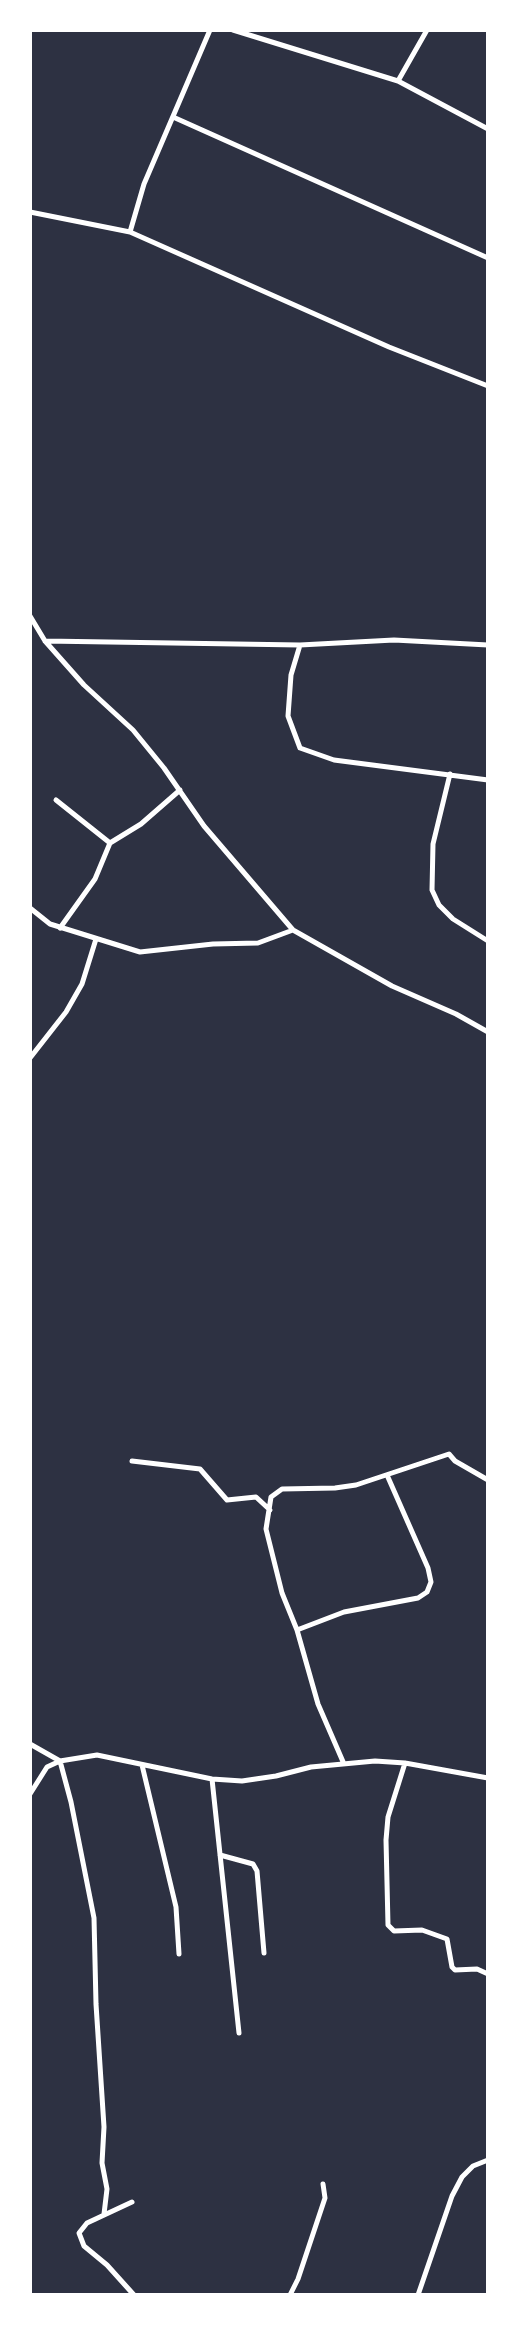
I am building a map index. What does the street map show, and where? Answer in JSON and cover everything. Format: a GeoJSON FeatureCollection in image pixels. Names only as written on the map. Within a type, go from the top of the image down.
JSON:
{"type":"FeatureCollection","features":[{"type":"Feature","properties":{"kind":"street"},"geometry":{"type":"LineString","coordinates":[[130,232],[144,184],[210,30]]}},
{"type":"Feature","properties":{"kind":"street"},"geometry":{"type":"LineString","coordinates":[[233,30],[398,81],[488,129]]}},
{"type":"Feature","properties":{"kind":"street"},"geometry":{"type":"LineString","coordinates":[[398,81],[427,30]]}},
{"type":"Feature","properties":{"kind":"street"},"geometry":{"type":"LineString","coordinates":[[173,117],[488,258]]}},
{"type":"Feature","properties":{"kind":"street"},"geometry":{"type":"LineString","coordinates":[[30,212],[130,232],[389,347],[488,386]]}},
{"type":"Feature","properties":{"kind":"street"},"geometry":{"type":"LineString","coordinates":[[30,616],[45,641],[84,685],[133,730],[211,834],[293,930],[392,986],[456,1014],[488,1032]]}},
{"type":"Feature","properties":{"kind":"street"},"geometry":{"type":"LineString","coordinates":[[45,641],[300,645],[394,640],[488,645]]}},
{"type":"Feature","properties":{"kind":"street"},"geometry":{"type":"LineString","coordinates":[[300,645],[291,675],[288,716],[300,748],[334,760],[488,780]]}},
{"type":"Feature","properties":{"kind":"street"},"geometry":{"type":"LineString","coordinates":[[450,774],[433,844],[432,890],[439,904],[453,919],[488,941]]}},
{"type":"Feature","properties":{"kind":"street"},"geometry":{"type":"LineString","coordinates":[[60,928],[95,879],[110,843],[141,824],[180,790]]}},
{"type":"Feature","properties":{"kind":"street"},"geometry":{"type":"LineString","coordinates":[[57,800],[110,843]]}},
{"type":"Feature","properties":{"kind":"street"},"geometry":{"type":"LineString","coordinates":[[30,908],[50,924],[60,928],[140,952],[213,944],[258,943],[293,930]]}},
{"type":"Feature","properties":{"kind":"street"},"geometry":{"type":"LineString","coordinates":[[30,1058],[66,1012],[82,984],[96,939]]}},
{"type":"Feature","properties":{"kind":"street"},"geometry":{"type":"LineString","coordinates":[[344,1764],[318,1704],[297,1630],[282,1593],[266,1529],[271,1497],[282,1489],[335,1488],[356,1485],[449,1454],[455,1461],[488,1480]]}},
{"type":"Feature","properties":{"kind":"street"},"geometry":{"type":"LineString","coordinates":[[132,1461],[200,1469],[227,1500],[255,1497],[270,1510]]}},
{"type":"Feature","properties":{"kind":"street"},"geometry":{"type":"LineString","coordinates":[[297,1630],[344,1612],[418,1598],[427,1592],[431,1582],[428,1568],[387,1475]]}},
{"type":"Feature","properties":{"kind":"street"},"geometry":{"type":"LineString","coordinates":[[30,1744],[60,1761],[71,1802],[94,1918],[96,2004],[104,2127],[102,2163],[107,2189],[104,2214]]}},
{"type":"Feature","properties":{"kind":"street"},"geometry":{"type":"LineString","coordinates":[[30,1794],[47,1767],[60,1761],[97,1755],[212,1779],[242,1781],[276,1776],[311,1767],[375,1761],[405,1763],[488,1778]]}},
{"type":"Feature","properties":{"kind":"street"},"geometry":{"type":"LineString","coordinates":[[405,1763],[388,1816],[386,1840],[388,1925],[394,1931],[422,1930],[447,1939],[452,1966],[455,1970],[477,1969],[488,1974]]}},
{"type":"Feature","properties":{"kind":"street"},"geometry":{"type":"LineString","coordinates":[[142,1765],[176,1907],[179,1954]]}},
{"type":"Feature","properties":{"kind":"street"},"geometry":{"type":"LineString","coordinates":[[212,1779],[239,2033]]}},
{"type":"Feature","properties":{"kind":"street"},"geometry":{"type":"LineString","coordinates":[[220,1855],[240,1862],[253,1863],[257,1871],[264,1953]]}},
{"type":"Feature","properties":{"kind":"street"},"geometry":{"type":"LineString","coordinates":[[418,2295],[452,2196],[462,2177],[473,2166],[488,2160]]}},
{"type":"Feature","properties":{"kind":"street"},"geometry":{"type":"LineString","coordinates":[[290,2295],[298,2279],[325,2198],[323,2184]]}},
{"type":"Feature","properties":{"kind":"street"},"geometry":{"type":"LineString","coordinates":[[132,2202],[87,2223],[79,2233],[84,2246],[107,2265],[134,2295]]}}]}
